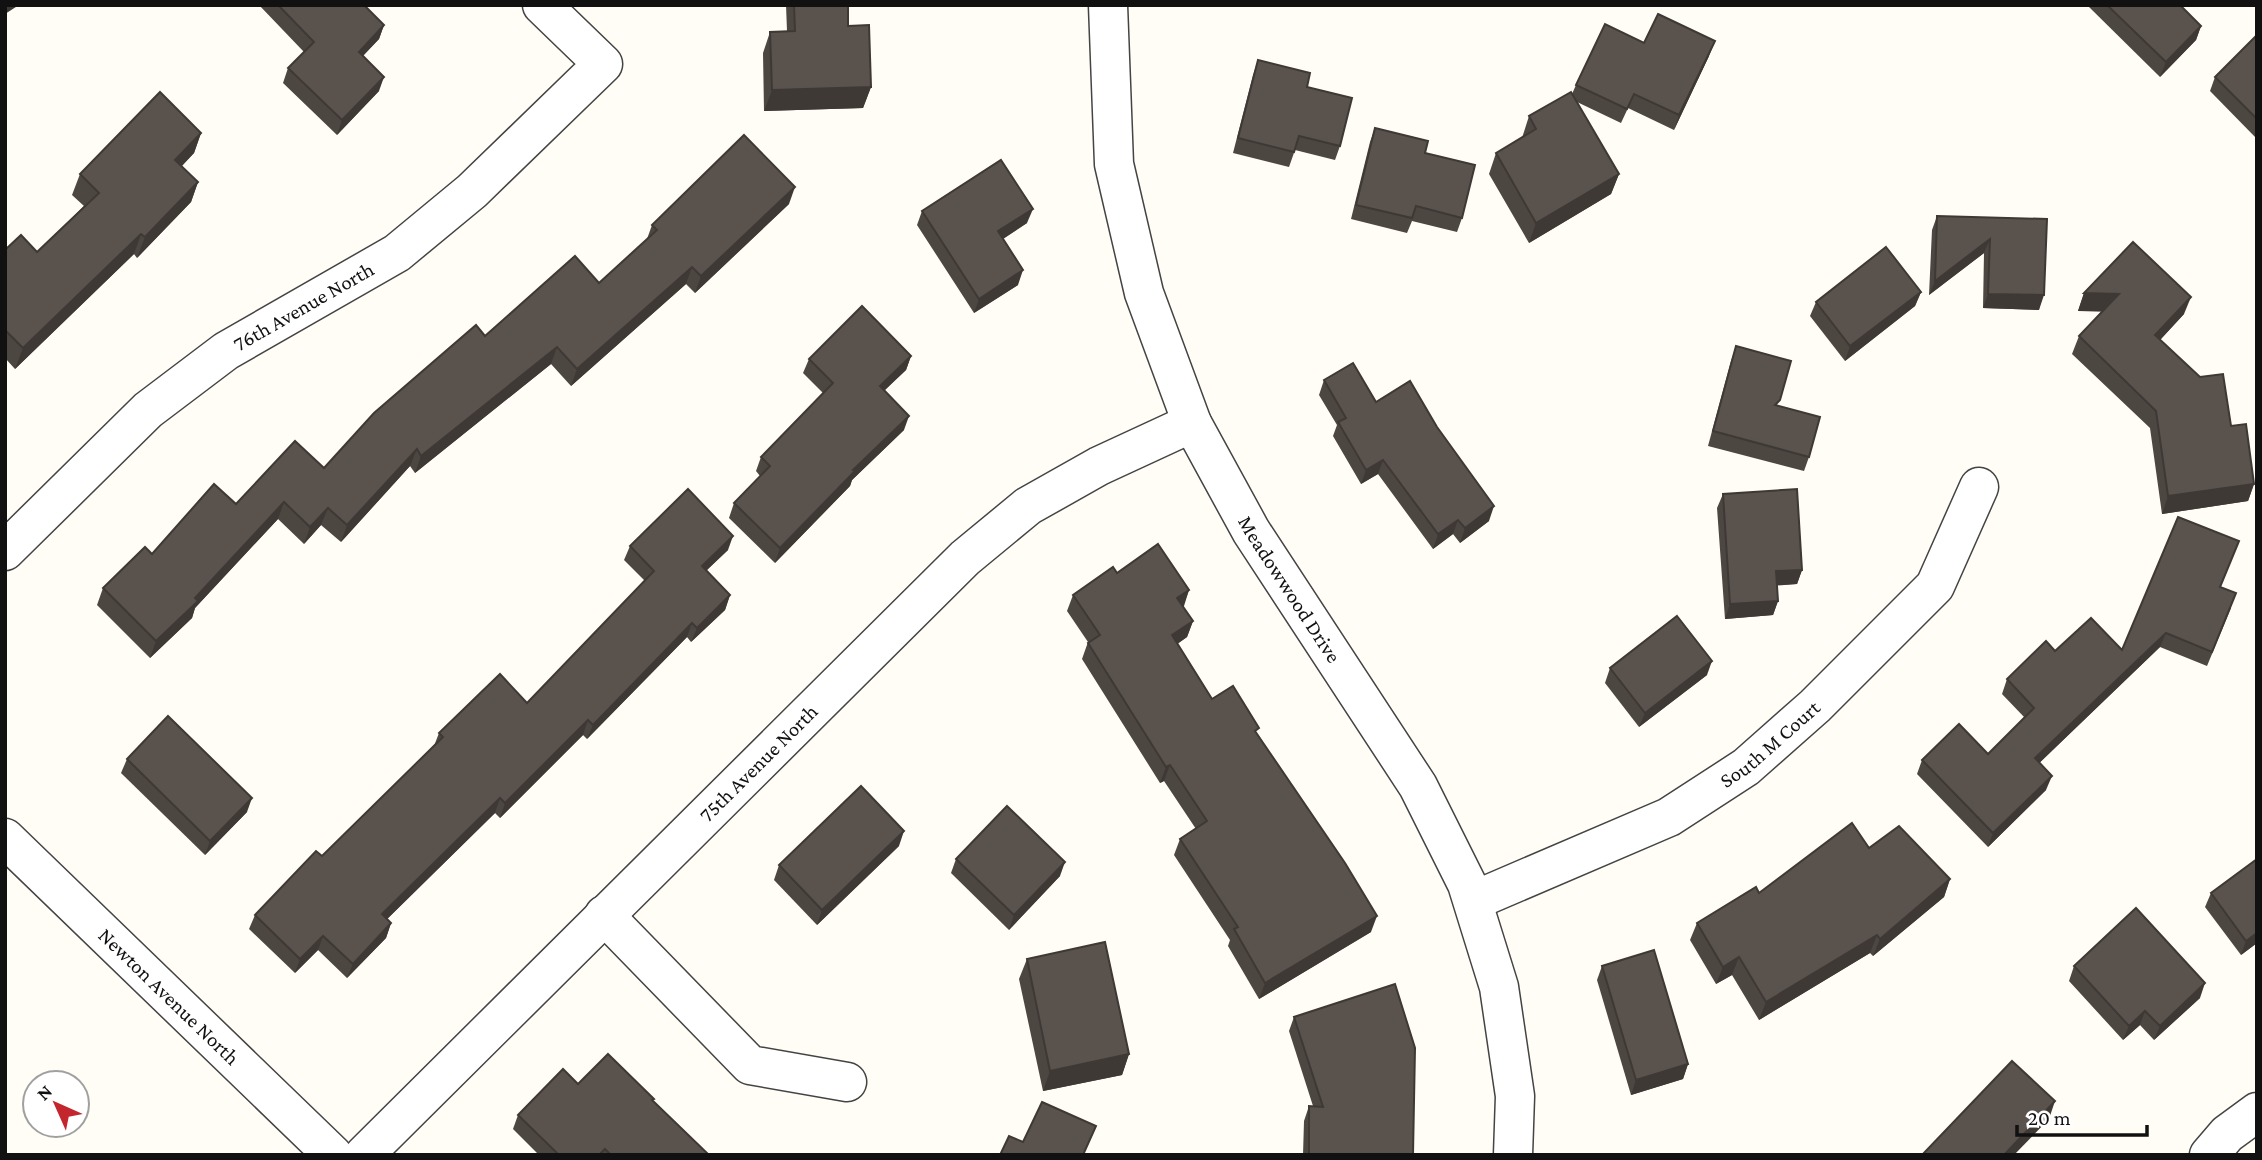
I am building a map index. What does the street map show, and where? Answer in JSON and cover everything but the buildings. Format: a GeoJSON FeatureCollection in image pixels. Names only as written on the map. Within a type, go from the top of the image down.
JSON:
{"type":"FeatureCollection","features":[{"type":"Feature","properties":{"kind":"street","name":"76th Avenue North"},"geometry":{"type":"LineString","coordinates":[[5,551],[148,410],[226,351],[397,253],[472,191],[603,64],[541,5]]}},
{"type":"Feature","properties":{"kind":"street","name":"Meadowwood Drive"},"geometry":{"type":"LineString","coordinates":[[1108,5],[1114,163],[1144,293],[1192,423],[1251,531],[1418,786],[1473,901],[1499,987],[1515,1096],[1513,1155]]}},
{"type":"Feature","properties":{"kind":"street","name":"75th Avenue North"},"geometry":{"type":"LineString","coordinates":[[364,1155],[965,558],[1028,506],[1099,466],[1192,423]]}},
{"type":"Feature","properties":{"kind":"street","name":"South M Court"},"geometry":{"type":"LineString","coordinates":[[1473,901],[1669,817],[1745,767],[1815,706],[1935,586],[1979,487]]}},
{"type":"Feature","properties":{"kind":"street","name":"Newton Avenue North"},"geometry":{"type":"LineString","coordinates":[[5,838],[333,1155]]}},
{"type":"Feature","properties":{"kind":"street"},"geometry":{"type":"LineString","coordinates":[[604,915],[750,1065],[847,1082]]}},
{"type":"Feature","properties":{"kind":"street"},"geometry":{"type":"LineString","coordinates":[[2209,1155],[2227,1134],[2257,1112]]}}]}
